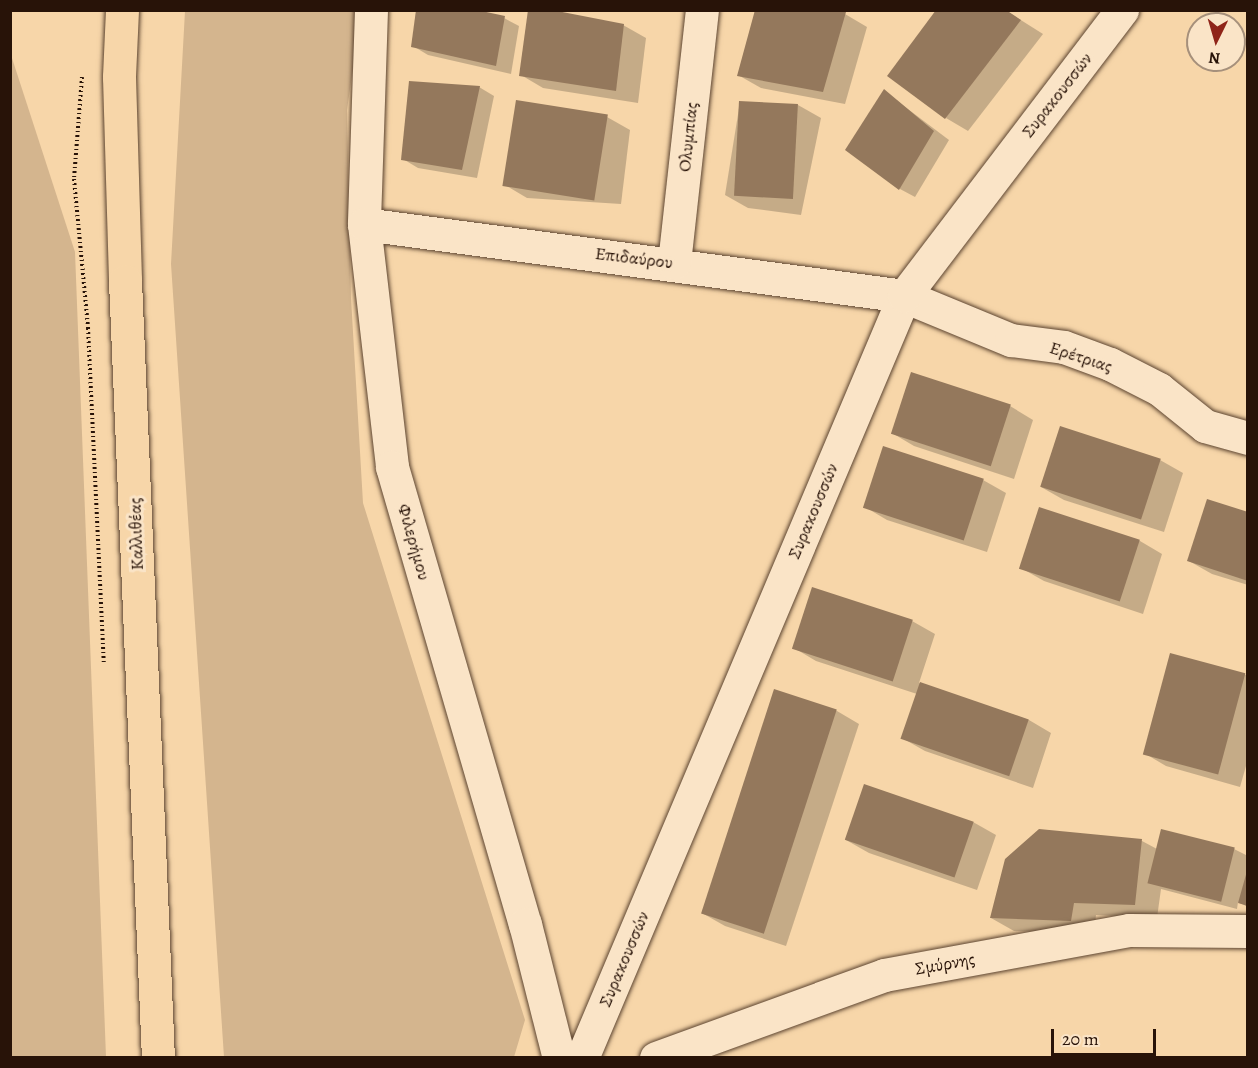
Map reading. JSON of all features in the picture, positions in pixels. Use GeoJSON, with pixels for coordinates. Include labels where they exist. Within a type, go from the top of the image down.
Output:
{"type":"FeatureCollection","features":[{"type":"Feature","properties":{"kind":"main road","name":"Καλλιθέας"},"geometry":{"type":"LineString","coordinates":[[122,10],[119,77],[124,270],[158,1058]]}},
{"type":"Feature","properties":{"kind":"street","name":"Φιλερήμου"},"geometry":{"type":"LineString","coordinates":[[371,10],[364,224],[392,467],[525,924],[559,1058]]}},
{"type":"Feature","properties":{"kind":"street","name":"Ολυμπίας"},"geometry":{"type":"LineString","coordinates":[[674,263],[702,10]]}},
{"type":"Feature","properties":{"kind":"street","name":"Συρακουσσών"},"geometry":{"type":"LineString","coordinates":[[582,1058],[904,296],[1122,10]]}},
{"type":"Feature","properties":{"kind":"street","name":"Επιδαύρου"},"geometry":{"type":"LineString","coordinates":[[364,224],[674,263],[904,296]]}},
{"type":"Feature","properties":{"kind":"street","name":"Ερέτριας"},"geometry":{"type":"LineString","coordinates":[[904,296],[1011,340],[1064,347],[1110,364],[1159,389],[1205,426],[1248,438]]}},
{"type":"Feature","properties":{"kind":"street","name":"Σμύρνης"},"geometry":{"type":"LineString","coordinates":[[656,1058],[884,975],[1129,930],[1248,931]]}},
{"type":"Feature","properties":{"kind":"path"},"geometry":{"type":"LineString","coordinates":[[82,71],[74,179],[88,328],[104,675]]}},
{"type":"Feature","properties":{"kind":"shaded area"},"geometry":{"type":"Polygon","coordinates":[[[185,11],[361,11],[347,110],[351,298],[363,503],[525,1020],[514,1057],[224,1057],[171,264],[185,11]]]}},
{"type":"Feature","properties":{"kind":"shaded area"},"geometry":{"type":"Polygon","coordinates":[[[10,52],[75,252],[106,1057],[11,1057],[10,52]]]}},
{"type":"Feature","properties":{"kind":"building"},"geometry":{"type":"Polygon","coordinates":[[[416,10],[477,10],[505,16],[496,66],[411,47],[416,10]]]}},
{"type":"Feature","properties":{"kind":"building"},"geometry":{"type":"Polygon","coordinates":[[[528,10],[552,10],[624,24],[616,91],[519,76],[528,10]]]}},
{"type":"Feature","properties":{"kind":"building"},"geometry":{"type":"Polygon","coordinates":[[[755,10],[846,12],[823,92],[737,76],[755,10]]]}},
{"type":"Feature","properties":{"kind":"building"},"geometry":{"type":"Polygon","coordinates":[[[936,10],[1006,10],[1021,20],[945,119],[887,76],[936,10]]]}},
{"type":"Feature","properties":{"kind":"building"},"geometry":{"type":"Polygon","coordinates":[[[409,81],[480,86],[462,170],[401,160],[409,81]]]}},
{"type":"Feature","properties":{"kind":"building"},"geometry":{"type":"Polygon","coordinates":[[[884,89],[934,131],[899,190],[845,150],[884,89]]]}},
{"type":"Feature","properties":{"kind":"building"},"geometry":{"type":"Polygon","coordinates":[[[516,100],[608,115],[594,200],[502,186],[516,100]]]}},
{"type":"Feature","properties":{"kind":"building"},"geometry":{"type":"Polygon","coordinates":[[[739,101],[798,104],[793,199],[734,196],[739,101]]]}},
{"type":"Feature","properties":{"kind":"building"},"geometry":{"type":"Polygon","coordinates":[[[911,372],[1011,404],[991,466],[891,434],[911,372]]]}},
{"type":"Feature","properties":{"kind":"building"},"geometry":{"type":"Polygon","coordinates":[[[1060,426],[1161,459],[1141,520],[1040,487],[1060,426]]]}},
{"type":"Feature","properties":{"kind":"building"},"geometry":{"type":"Polygon","coordinates":[[[883,446],[984,479],[964,541],[863,508],[883,446]]]}},
{"type":"Feature","properties":{"kind":"building"},"geometry":{"type":"Polygon","coordinates":[[[1207,499],[1248,512],[1248,581],[1187,561],[1207,499]]]}},
{"type":"Feature","properties":{"kind":"building"},"geometry":{"type":"Polygon","coordinates":[[[1039,507],[1140,540],[1120,602],[1019,569],[1039,507]]]}},
{"type":"Feature","properties":{"kind":"building"},"geometry":{"type":"Polygon","coordinates":[[[812,587],[913,620],[893,682],[792,649],[812,587]]]}},
{"type":"Feature","properties":{"kind":"building"},"geometry":{"type":"Polygon","coordinates":[[[1170,653],[1245,673],[1218,775],[1143,754],[1170,653]]]}},
{"type":"Feature","properties":{"kind":"building"},"geometry":{"type":"Polygon","coordinates":[[[920,682],[1029,719],[1009,776],[900,739],[920,682]]]}},
{"type":"Feature","properties":{"kind":"building"},"geometry":{"type":"Polygon","coordinates":[[[774,689],[837,709],[764,934],[701,913],[774,689]]]}},
{"type":"Feature","properties":{"kind":"building"},"geometry":{"type":"Polygon","coordinates":[[[864,784],[974,822],[954,878],[845,840],[864,784]]]}},
{"type":"Feature","properties":{"kind":"building"},"geometry":{"type":"Polygon","coordinates":[[[1039,829],[1142,839],[1135,905],[1074,903],[1071,921],[990,918],[1005,859],[1039,829]]]}},
{"type":"Feature","properties":{"kind":"building"},"geometry":{"type":"Polygon","coordinates":[[[1161,829],[1235,847],[1221,902],[1147,883],[1161,829]]]}},
{"type":"Feature","properties":{"kind":"building"},"geometry":{"type":"Polygon","coordinates":[[[1248,871],[1248,906],[1238,903],[1248,871]]]}}]}
